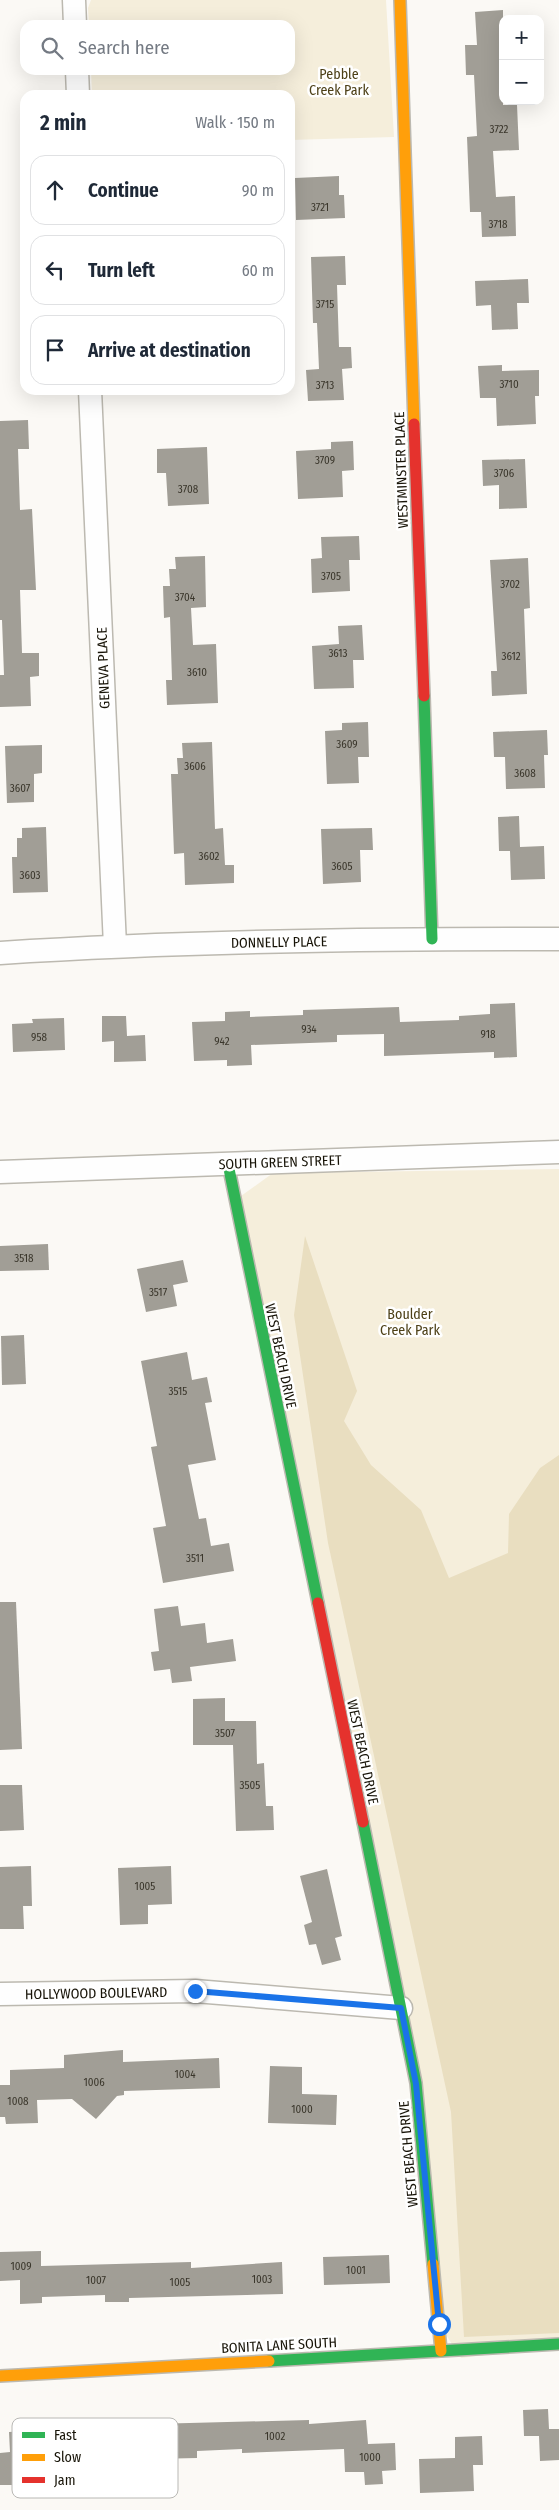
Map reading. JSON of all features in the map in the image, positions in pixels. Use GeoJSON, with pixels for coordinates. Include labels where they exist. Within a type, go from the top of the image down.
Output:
{"type":"FeatureCollection","features":[{"type":"Feature","properties":{"kind":"street"},"geometry":{"type":"LineString","coordinates":[[74,0],[75,20]]}},
{"type":"Feature","properties":{"kind":"street","name":"WESTMINSTER PLACE"},"geometry":{"type":"LineString","coordinates":[[400,0],[432,939]]}},
{"type":"Feature","properties":{"kind":"street"},"geometry":{"type":"LineString","coordinates":[[77,75],[78,90]]}},
{"type":"Feature","properties":{"kind":"street","name":"GENEVA PLACE"},"geometry":{"type":"LineString","coordinates":[[90,395],[115,946]]}},
{"type":"Feature","properties":{"kind":"street","name":"DONNELLY PLACE"},"geometry":{"type":"LineString","coordinates":[[0,954],[115,946],[432,939],[559,939]]}},
{"type":"Feature","properties":{"kind":"street","name":"SOUTH GREEN STREET"},"geometry":{"type":"LineString","coordinates":[[0,1172],[559,1152]]}},
{"type":"Feature","properties":{"kind":"street","name":"WEST BEACH DRIVE"},"geometry":{"type":"LineString","coordinates":[[228,1164],[416,2084],[441,2351]]}},
{"type":"Feature","properties":{"kind":"street","name":"HOLLYWOOD BOULEVARD"},"geometry":{"type":"LineString","coordinates":[[0,1994],[195,1991],[401,2008]]}},
{"type":"Feature","properties":{"kind":"street","name":"BONITA LANE SOUTH"},"geometry":{"type":"LineString","coordinates":[[0,2376],[559,2344]]}},
{"type":"Feature","properties":{"kind":"green space","name":"Pebble Creek Park"},"geometry":{"type":"Polygon","coordinates":[[[91,0],[386,0],[394,137],[295,140],[295,90],[92,90],[91,75],[295,75],[295,20],[89,20],[88,8],[91,0]]]}},
{"type":"Feature","properties":{"kind":"green space","name":"Boulder Creek Park"},"geometry":{"type":"Polygon","coordinates":[[[559,1169],[559,2346],[461,2358],[439,2324],[416,2083],[234,1201],[273,1173],[559,1169]]]}},
{"type":"Feature","properties":{"kind":"shaded area"},"geometry":{"type":"Polygon","coordinates":[[[305,1236],[357,1391],[344,1421],[371,1465],[421,1510],[449,1578],[508,1553],[509,1514],[540,1468],[559,1455],[559,2333],[464,2337],[451,2112],[328,1543],[294,1315],[305,1236]]]}},
{"type":"Feature","properties":{"kind":"building"},"geometry":{"type":"Polygon","coordinates":[[[503,10],[503,15],[499,15],[499,105],[517,105],[519,150],[493,151],[496,197],[515,196],[516,236],[482,237],[481,212],[470,212],[467,137],[477,136],[474,75],[466,75],[465,45],[477,45],[475,12],[503,10]]]}},
{"type":"Feature","properties":{"kind":"building"},"geometry":{"type":"Polygon","coordinates":[[[339,176],[339,195],[344,195],[345,218],[296,220],[295,178],[339,176]]]}},
{"type":"Feature","properties":{"kind":"building"},"geometry":{"type":"Polygon","coordinates":[[[345,256],[346,285],[337,285],[339,347],[351,347],[352,368],[342,369],[344,400],[308,401],[306,370],[319,369],[317,323],[313,323],[311,257],[345,256]]]}},
{"type":"Feature","properties":{"kind":"building"},"geometry":{"type":"Polygon","coordinates":[[[528,279],[529,303],[517,303],[518,329],[492,330],[491,305],[476,306],[475,281],[528,279]]]}},
{"type":"Feature","properties":{"kind":"building"},"geometry":{"type":"Polygon","coordinates":[[[502,365],[502,371],[539,370],[539,396],[535,396],[536,424],[497,426],[496,398],[480,398],[478,366],[502,365]]]}},
{"type":"Feature","properties":{"kind":"building"},"geometry":{"type":"Polygon","coordinates":[[[28,420],[29,449],[18,449],[20,510],[32,509],[36,590],[20,590],[22,653],[39,653],[39,676],[30,677],[31,706],[0,707],[0,675],[4,675],[2,620],[0,620],[0,421],[28,420]]]}},
{"type":"Feature","properties":{"kind":"building"},"geometry":{"type":"Polygon","coordinates":[[[353,441],[354,470],[342,471],[343,497],[298,499],[296,451],[331,449],[331,442],[353,441]]]}},
{"type":"Feature","properties":{"kind":"building"},"geometry":{"type":"Polygon","coordinates":[[[207,447],[209,504],[168,506],[166,473],[157,473],[157,449],[207,447]]]}},
{"type":"Feature","properties":{"kind":"building"},"geometry":{"type":"Polygon","coordinates":[[[525,459],[527,508],[499,509],[499,485],[483,486],[482,460],[525,459]]]}},
{"type":"Feature","properties":{"kind":"building"},"geometry":{"type":"Polygon","coordinates":[[[359,536],[360,560],[349,560],[350,591],[312,593],[311,559],[322,558],[321,537],[359,536]]]}},
{"type":"Feature","properties":{"kind":"building"},"geometry":{"type":"Polygon","coordinates":[[[205,556],[206,607],[191,608],[193,645],[216,644],[218,703],[167,705],[166,680],[172,680],[170,617],[164,618],[163,586],[170,586],[169,569],[176,569],[175,557],[205,556]]]}},
{"type":"Feature","properties":{"kind":"building"},"geometry":{"type":"Polygon","coordinates":[[[528,558],[530,608],[524,609],[527,694],[492,696],[491,671],[497,671],[490,560],[528,558]]]}},
{"type":"Feature","properties":{"kind":"building"},"geometry":{"type":"Polygon","coordinates":[[[362,625],[364,660],[353,660],[354,688],[314,689],[312,646],[339,644],[338,626],[362,625]]]}},
{"type":"Feature","properties":{"kind":"building"},"geometry":{"type":"Polygon","coordinates":[[[368,722],[369,757],[358,757],[359,783],[327,784],[325,731],[342,730],[342,723],[368,722]]]}},
{"type":"Feature","properties":{"kind":"building"},"geometry":{"type":"Polygon","coordinates":[[[547,730],[548,755],[544,755],[545,788],[506,789],[505,757],[494,757],[493,732],[547,730]]]}},
{"type":"Feature","properties":{"kind":"building"},"geometry":{"type":"Polygon","coordinates":[[[212,742],[215,829],[223,828],[225,865],[234,865],[234,883],[185,885],[184,853],[174,854],[171,774],[178,774],[177,758],[183,758],[182,743],[212,742]]]}},
{"type":"Feature","properties":{"kind":"building"},"geometry":{"type":"Polygon","coordinates":[[[42,745],[42,773],[34,774],[34,802],[7,803],[5,746],[42,745]]]}},
{"type":"Feature","properties":{"kind":"building"},"geometry":{"type":"Polygon","coordinates":[[[519,816],[520,847],[544,846],[545,879],[511,880],[510,851],[499,851],[498,817],[519,816]]]}},
{"type":"Feature","properties":{"kind":"building"},"geometry":{"type":"Polygon","coordinates":[[[46,827],[48,892],[13,893],[12,857],[17,857],[17,838],[22,838],[22,828],[46,827]]]}},
{"type":"Feature","properties":{"kind":"building"},"geometry":{"type":"Polygon","coordinates":[[[372,828],[373,850],[360,850],[361,882],[323,884],[321,829],[372,828]]]}},
{"type":"Feature","properties":{"kind":"building"},"geometry":{"type":"Polygon","coordinates":[[[515,1003],[517,1057],[494,1058],[494,1052],[384,1056],[384,1034],[337,1035],[337,1042],[251,1045],[252,1065],[227,1066],[227,1060],[194,1061],[192,1022],[225,1021],[225,1012],[250,1011],[250,1017],[303,1015],[303,1010],[399,1007],[400,1022],[459,1020],[459,1016],[490,1014],[490,1004],[515,1003]]]}},
{"type":"Feature","properties":{"kind":"building"},"geometry":{"type":"Polygon","coordinates":[[[102,1016],[126,1016],[127,1036],[145,1035],[146,1061],[114,1062],[114,1041],[102,1042],[102,1016]]]}},
{"type":"Feature","properties":{"kind":"building"},"geometry":{"type":"Polygon","coordinates":[[[64,1018],[65,1050],[13,1052],[12,1024],[33,1023],[32,1019],[64,1018]]]}},
{"type":"Feature","properties":{"kind":"building"},"geometry":{"type":"Polygon","coordinates":[[[48,1244],[49,1270],[0,1271],[0,1246],[48,1244]]]}},
{"type":"Feature","properties":{"kind":"building"},"geometry":{"type":"Polygon","coordinates":[[[183,1260],[188,1282],[173,1285],[177,1306],[146,1312],[137,1269],[183,1260]]]}},
{"type":"Feature","properties":{"kind":"building"},"geometry":{"type":"Polygon","coordinates":[[[24,1335],[26,1384],[2,1385],[1,1336],[24,1335]]]}},
{"type":"Feature","properties":{"kind":"building"},"geometry":{"type":"Polygon","coordinates":[[[187,1352],[192,1380],[207,1377],[212,1402],[205,1403],[216,1460],[188,1465],[199,1519],[206,1518],[211,1546],[229,1543],[234,1571],[163,1583],[153,1528],[166,1526],[151,1447],[157,1446],[141,1361],[187,1352]]]}},
{"type":"Feature","properties":{"kind":"building"},"geometry":{"type":"Polygon","coordinates":[[[0,1602],[16,1602],[22,1749],[0,1750],[0,1602]]]}},
{"type":"Feature","properties":{"kind":"building"},"geometry":{"type":"Polygon","coordinates":[[[178,1606],[181,1626],[205,1623],[207,1643],[233,1639],[236,1661],[190,1667],[192,1681],[172,1683],[170,1669],[154,1671],[151,1652],[159,1651],[154,1609],[178,1606]]]}},
{"type":"Feature","properties":{"kind":"building"},"geometry":{"type":"Polygon","coordinates":[[[225,1698],[225,1721],[256,1721],[257,1764],[264,1763],[266,1806],[273,1806],[274,1830],[236,1831],[233,1745],[193,1745],[193,1699],[225,1698]]]}},
{"type":"Feature","properties":{"kind":"building"},"geometry":{"type":"Polygon","coordinates":[[[0,1785],[22,1785],[24,1830],[0,1831],[0,1785]]]}},
{"type":"Feature","properties":{"kind":"building"},"geometry":{"type":"Polygon","coordinates":[[[31,1866],[32,1906],[23,1906],[24,1929],[0,1929],[0,1867],[31,1866]]]}},
{"type":"Feature","properties":{"kind":"building"},"geometry":{"type":"Polygon","coordinates":[[[171,1866],[172,1904],[148,1905],[148,1924],[120,1925],[118,1868],[171,1866]]]}},
{"type":"Feature","properties":{"kind":"building"},"geometry":{"type":"Polygon","coordinates":[[[327,1869],[342,1936],[335,1938],[341,1960],[322,1965],[316,1944],[309,1945],[304,1925],[312,1922],[300,1876],[327,1869]]]}},
{"type":"Feature","properties":{"kind":"building"},"geometry":{"type":"Polygon","coordinates":[[[123,2050],[123,2062],[219,2058],[220,2088],[124,2091],[124,2095],[117,2096],[96,2119],[72,2099],[37,2100],[38,2123],[6,2124],[5,2117],[0,2117],[0,2085],[10,2085],[10,2070],[64,2068],[64,2055],[123,2050]]]}},
{"type":"Feature","properties":{"kind":"building"},"geometry":{"type":"Polygon","coordinates":[[[270,2066],[302,2067],[302,2094],[337,2095],[336,2125],[268,2123],[270,2066]]]}},
{"type":"Feature","properties":{"kind":"building"},"geometry":{"type":"Polygon","coordinates":[[[41,2251],[41,2266],[191,2262],[191,2268],[282,2262],[283,2294],[129,2298],[129,2302],[105,2302],[105,2295],[42,2297],[42,2303],[20,2304],[20,2280],[0,2281],[0,2252],[41,2251]]]}},
{"type":"Feature","properties":{"kind":"building"},"geometry":{"type":"Polygon","coordinates":[[[389,2255],[390,2283],[324,2285],[323,2257],[389,2255]]]}},
{"type":"Feature","properties":{"kind":"building"},"geometry":{"type":"Polygon","coordinates":[[[548,2409],[549,2429],[559,2429],[559,2460],[540,2461],[539,2436],[524,2436],[523,2410],[548,2409]]]}},
{"type":"Feature","properties":{"kind":"building"},"geometry":{"type":"Polygon","coordinates":[[[309,2420],[309,2424],[366,2420],[368,2444],[395,2443],[396,2470],[382,2471],[383,2484],[365,2485],[364,2472],[345,2472],[344,2449],[242,2453],[242,2449],[197,2451],[197,2458],[178,2458],[178,2423],[309,2420]]]}},
{"type":"Feature","properties":{"kind":"building"},"geometry":{"type":"Polygon","coordinates":[[[9,2432],[12,2432],[12,2485],[0,2485],[0,2453],[10,2452],[9,2432]]]}},
{"type":"Feature","properties":{"kind":"building"},"geometry":{"type":"Polygon","coordinates":[[[482,2436],[483,2465],[473,2465],[474,2491],[420,2493],[419,2459],[455,2458],[455,2437],[482,2436]]]}},
{"type":"Feature","properties":{"kind":"traffic: fast"},"geometry":{"type":"LineString","coordinates":[[424,696],[432,939]]}},
{"type":"Feature","properties":{"kind":"traffic: fast"},"geometry":{"type":"LineString","coordinates":[[228,1164],[318,1603]]}},
{"type":"Feature","properties":{"kind":"traffic: fast"},"geometry":{"type":"LineString","coordinates":[[363,1822],[416,2083],[433,2264]]}},
{"type":"Feature","properties":{"kind":"traffic: fast"},"geometry":{"type":"LineString","coordinates":[[269,2361],[559,2344]]}},
{"type":"Feature","properties":{"kind":"traffic: slow"},"geometry":{"type":"LineString","coordinates":[[400,0],[414,424]]}},
{"type":"Feature","properties":{"kind":"traffic: slow"},"geometry":{"type":"LineString","coordinates":[[433,2264],[441,2351]]}},
{"type":"Feature","properties":{"kind":"traffic: slow"},"geometry":{"type":"LineString","coordinates":[[0,2376],[269,2361]]}},
{"type":"Feature","properties":{"kind":"traffic: jam"},"geometry":{"type":"LineString","coordinates":[[414,424],[424,696]]}},
{"type":"Feature","properties":{"kind":"traffic: jam"},"geometry":{"type":"LineString","coordinates":[[318,1603],[363,1822]]}},
{"type":"Feature","properties":{"kind":"route"},"geometry":{"type":"LineString","coordinates":[[195,1991],[401,2008],[416,2084],[439,2324]]}}]}
